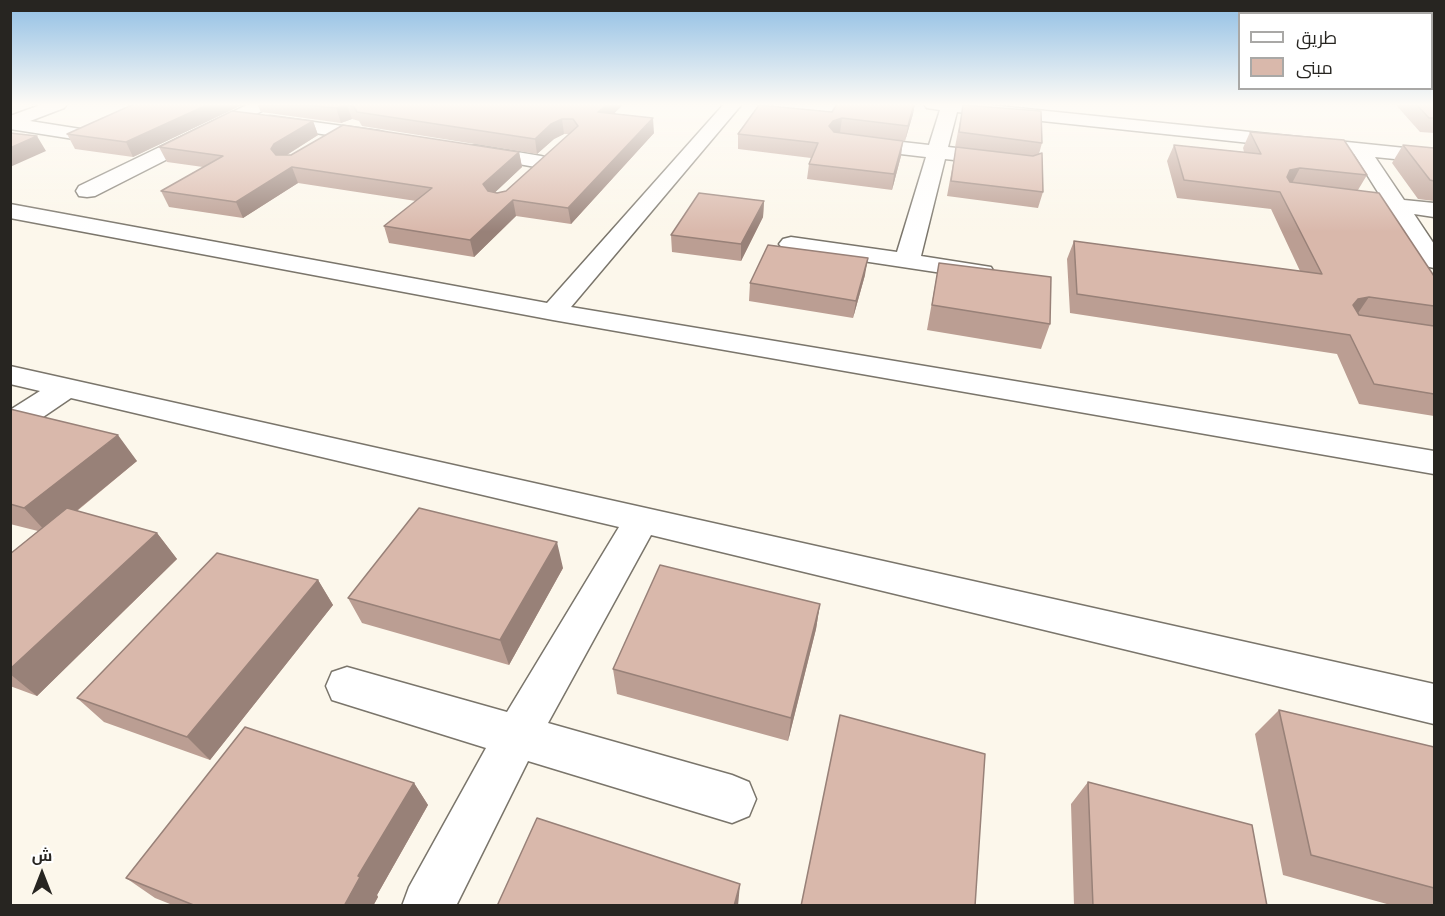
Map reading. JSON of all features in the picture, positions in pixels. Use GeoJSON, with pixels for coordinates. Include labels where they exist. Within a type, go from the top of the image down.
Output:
{"type":"FeatureCollection","features":[{"type":"Feature","properties":{"kind":"street"},"geometry":{"type":"LineString","coordinates":[[87,191],[176,147]]}},
{"type":"Feature","properties":{"kind":"street"},"geometry":{"type":"LineString","coordinates":[[525,177],[559,147]]}},
{"type":"Feature","properties":{"kind":"street"},"geometry":{"type":"LineString","coordinates":[[553,312],[696,147]]}},
{"type":"Feature","properties":{"kind":"street"},"geometry":{"type":"LineString","coordinates":[[891,147],[1018,162]]}},
{"type":"Feature","properties":{"kind":"street"},"geometry":{"type":"LineString","coordinates":[[907,261],[938,147]]}},
{"type":"Feature","properties":{"kind":"street"},"geometry":{"type":"LineString","coordinates":[[1341,147],[1434,157]]}},
{"type":"Feature","properties":{"kind":"street"},"geometry":{"type":"LineString","coordinates":[[460,149],[541,162]]}},
{"type":"Feature","properties":{"kind":"street"},"geometry":{"type":"LineString","coordinates":[[1360,149],[1434,261]]}},
{"type":"Feature","properties":{"kind":"street"},"geometry":{"type":"LineString","coordinates":[[1315,196],[1434,210]]}},
{"type":"Feature","properties":{"kind":"street"},"geometry":{"type":"LineString","coordinates":[[10,211],[553,312],[1434,463]]}},
{"type":"Feature","properties":{"kind":"street"},"geometry":{"type":"LineString","coordinates":[[791,244],[1008,276]]}},
{"type":"Feature","properties":{"kind":"street"},"geometry":{"type":"LineString","coordinates":[[10,375],[642,519],[1434,704]]}},
{"type":"Feature","properties":{"kind":"street"},"geometry":{"type":"LineString","coordinates":[[10,425],[66,388]]}},
{"type":"Feature","properties":{"kind":"street"},"geometry":{"type":"LineString","coordinates":[[428,906],[517,736],[642,519]]}},
{"type":"Feature","properties":{"kind":"street"},"geometry":{"type":"LineString","coordinates":[[347,686],[732,799]]}},
{"type":"Feature","properties":{"kind":"building"},"geometry":{"type":"Polygon","coordinates":[[[159,147],[272,147],[271,149],[276,155],[291,155],[305,147],[485,147],[519,152],[483,184],[488,191],[497,193],[506,191],[555,147],[626,147],[568,208],[513,200],[470,240],[384,226],[432,188],[292,167],[236,202],[161,191],[223,156],[159,147]]]}},
{"type":"Feature","properties":{"kind":"building"},"geometry":{"type":"Polygon","coordinates":[[[816,147],[901,147],[894,174],[809,164],[816,147]]]}},
{"type":"Feature","properties":{"kind":"building"},"geometry":{"type":"Polygon","coordinates":[[[956,147],[1033,156],[1042,153],[1043,192],[951,181],[956,147]]]}},
{"type":"Feature","properties":{"kind":"building"},"geometry":{"type":"Polygon","coordinates":[[[1174,147],[1261,154],[1257,147],[1348,147],[1367,175],[1300,168],[1290,170],[1287,177],[1290,182],[1379,193],[1434,276],[1434,306],[1369,297],[1358,299],[1353,305],[1359,315],[1434,326],[1434,394],[1374,384],[1350,335],[1077,294],[1074,241],[1322,274],[1280,192],[1184,180],[1174,147]]]}},
{"type":"Feature","properties":{"kind":"building"},"geometry":{"type":"Polygon","coordinates":[[[1404,147],[1434,148],[1434,181],[1430,180],[1404,147]]]}},
{"type":"Feature","properties":{"kind":"building"},"geometry":{"type":"Polygon","coordinates":[[[699,193],[764,201],[741,244],[671,235],[699,193]]]}},
{"type":"Feature","properties":{"kind":"building"},"geometry":{"type":"Polygon","coordinates":[[[768,245],[868,258],[856,301],[750,283],[768,245]]]}},
{"type":"Feature","properties":{"kind":"building"},"geometry":{"type":"Polygon","coordinates":[[[939,263],[1051,277],[1050,324],[932,305],[939,263]]]}},
{"type":"Feature","properties":{"kind":"building"},"geometry":{"type":"Polygon","coordinates":[[[10,409],[118,435],[24,508],[10,504],[10,409]]]}},
{"type":"Feature","properties":{"kind":"building"},"geometry":{"type":"Polygon","coordinates":[[[67,508],[157,533],[10,669],[10,554],[67,508]]]}},
{"type":"Feature","properties":{"kind":"building"},"geometry":{"type":"Polygon","coordinates":[[[419,508],[557,542],[500,640],[348,598],[419,508]]]}},
{"type":"Feature","properties":{"kind":"building"},"geometry":{"type":"Polygon","coordinates":[[[217,553],[318,580],[187,737],[77,698],[217,553]]]}},
{"type":"Feature","properties":{"kind":"building"},"geometry":{"type":"Polygon","coordinates":[[[660,565],[820,604],[791,718],[613,669],[660,565]]]}},
{"type":"Feature","properties":{"kind":"building"},"geometry":{"type":"Polygon","coordinates":[[[1279,710],[1434,747],[1434,888],[1311,855],[1279,710]]]}},
{"type":"Feature","properties":{"kind":"building"},"geometry":{"type":"Polygon","coordinates":[[[840,715],[985,754],[975,906],[801,906],[840,715]]]}},
{"type":"Feature","properties":{"kind":"building"},"geometry":{"type":"Polygon","coordinates":[[[245,727],[414,783],[358,876],[360,877],[344,906],[196,906],[126,878],[245,727]]]}},
{"type":"Feature","properties":{"kind":"building"},"geometry":{"type":"Polygon","coordinates":[[[1088,782],[1252,825],[1267,906],[1093,906],[1088,782]]]}},
{"type":"Feature","properties":{"kind":"building"},"geometry":{"type":"Polygon","coordinates":[[[537,818],[740,884],[734,906],[497,906],[537,818]]]}}]}
